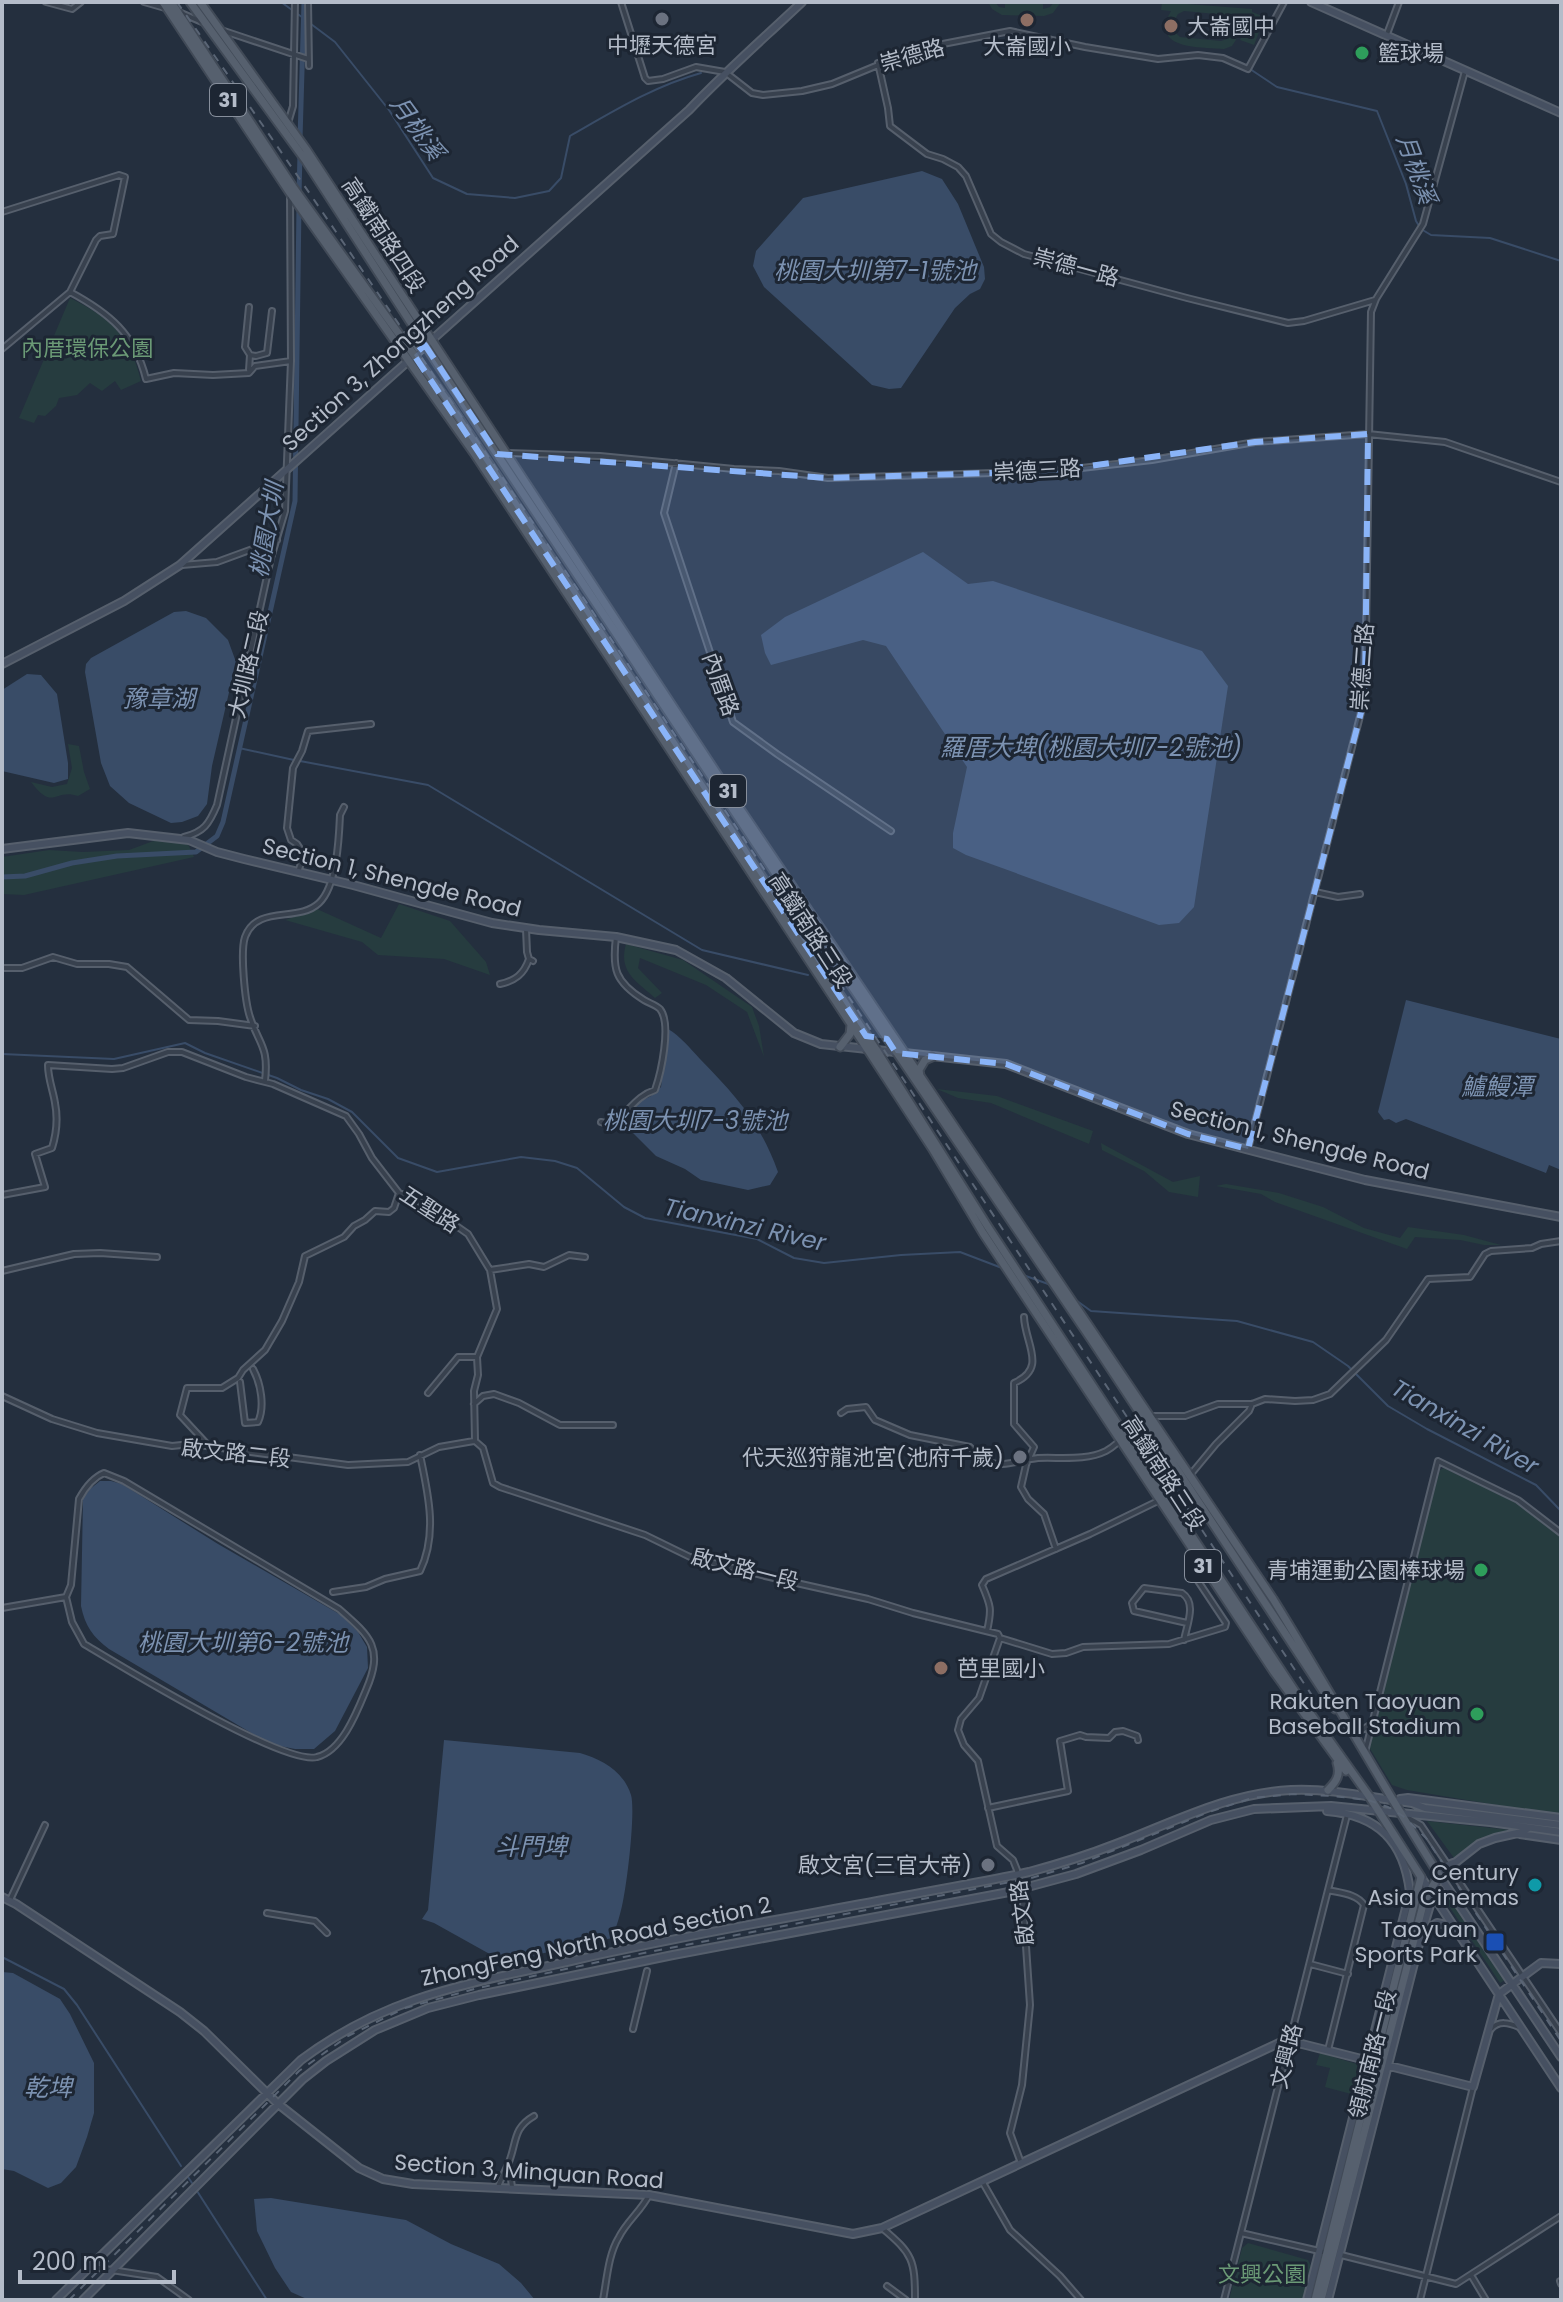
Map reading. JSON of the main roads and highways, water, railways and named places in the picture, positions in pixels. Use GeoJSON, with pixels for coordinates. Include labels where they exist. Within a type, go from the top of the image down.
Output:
{"type":"FeatureCollection","features":[{"type":"Feature","properties":{"kind":"main road","name":"31"},"geometry":{"type":"LineString","coordinates":[[190,2],[245,76]]}},
{"type":"Feature","properties":{"kind":"main road","name":"31"},"geometry":{"type":"LineString","coordinates":[[200,2],[237,53]]}},
{"type":"Feature","properties":{"kind":"main road","name":"31"},"geometry":{"type":"LineString","coordinates":[[167,4],[177,12],[220,75],[304,212],[412,358]]}},
{"type":"Feature","properties":{"kind":"main road","name":"31"},"geometry":{"type":"LineString","coordinates":[[167,4],[197,55],[292,193]]}},
{"type":"Feature","properties":{"kind":"main road"},"geometry":{"type":"LineString","coordinates":[[237,53],[245,76]]}},
{"type":"Feature","properties":{"kind":"main road","name":"高鐵南路四段"},"geometry":{"type":"LineString","coordinates":[[237,53],[306,149],[428,343]]}},
{"type":"Feature","properties":{"kind":"main road"},"geometry":{"type":"LineString","coordinates":[[197,55],[220,75]]}},
{"type":"Feature","properties":{"kind":"main road","name":"高鐵南路四段"},"geometry":{"type":"LineString","coordinates":[[245,76],[295,144],[428,343]]}},
{"type":"Feature","properties":{"kind":"main road","name":"高鐵南路四段"},"geometry":{"type":"LineString","coordinates":[[292,193],[304,202],[412,358]]}},
{"type":"Feature","properties":{"kind":"main road","name":"高鐵南路三段"},"geometry":{"type":"LineString","coordinates":[[428,343],[505,453],[1001,1196],[1364,1754],[1439,1875]]}},
{"type":"Feature","properties":{"kind":"main road","name":"高鐵南路三段"},"geometry":{"type":"LineString","coordinates":[[428,343],[790,895],[896,1053],[1027,1237]]}},
{"type":"Feature","properties":{"kind":"main road","name":"高鐵南路三段"},"geometry":{"type":"LineString","coordinates":[[412,358],[851,1025],[892,1074],[986,1230]]}},
{"type":"Feature","properties":{"kind":"main road","name":"高鐵南路三段"},"geometry":{"type":"LineString","coordinates":[[412,358],[448,402],[866,1036],[932,1148],[1123,1438],[1369,1796]]}},
{"type":"Feature","properties":{"kind":"main road"},"geometry":{"type":"LineString","coordinates":[[563,552],[579,565]]}},
{"type":"Feature","properties":{"kind":"main road"},"geometry":{"type":"LineString","coordinates":[[779,867],[790,895]]}},
{"type":"Feature","properties":{"kind":"main road"},"geometry":{"type":"LineString","coordinates":[[866,1036],[872,1037],[876,1033],[876,1023]]}},
{"type":"Feature","properties":{"kind":"main road"},"geometry":{"type":"LineString","coordinates":[[840,1047],[850,1034],[851,1025]]}},
{"type":"Feature","properties":{"kind":"main road"},"geometry":{"type":"LineString","coordinates":[[921,1078],[919,1070],[925,1060],[932,1057]]}},
{"type":"Feature","properties":{"kind":"main road"},"geometry":{"type":"LineString","coordinates":[[892,1074],[897,1066],[904,1064]]}},
{"type":"Feature","properties":{"kind":"main road","name":"高鐵南路三段"},"geometry":{"type":"LineString","coordinates":[[1146,1417],[1273,1599],[1364,1754]]}},
{"type":"Feature","properties":{"kind":"main road","name":"高鐵南路三段"},"geometry":{"type":"LineString","coordinates":[[1123,1438],[1160,1500],[1274,1672],[1328,1748],[1369,1796]]}},
{"type":"Feature","properties":{"kind":"main road"},"geometry":{"type":"LineString","coordinates":[[1217,1517],[1231,1549]]}},
{"type":"Feature","properties":{"kind":"main road"},"geometry":{"type":"LineString","coordinates":[[1196,1543],[1206,1569]]}},
{"type":"Feature","properties":{"kind":"main road"},"geometry":{"type":"LineString","coordinates":[[1322,1737],[1348,1766]]}},
{"type":"Feature","properties":{"kind":"main road"},"geometry":{"type":"LineString","coordinates":[[1328,1748],[1339,1770],[1337,1780],[1328,1790]]}},
{"type":"Feature","properties":{"kind":"main road","name":"領航南路一段"},"geometry":{"type":"LineString","coordinates":[[1321,2300],[1421,1877],[1369,1796]]}},
{"type":"Feature","properties":{"kind":"main road","name":"領航南路一段"},"geometry":{"type":"LineString","coordinates":[[1378,2063],[1424,1901],[1432,1893],[1439,1875]]}},
{"type":"Feature","properties":{"kind":"main road","name":"領航南路一段"},"geometry":{"type":"LineString","coordinates":[[1315,2300],[1330,2253]]}},
{"type":"Feature","properties":{"kind":"water","name":"桃園大圳第7-1號池"},"geometry":{"type":"Polygon","coordinates":[[[922,171],[942,179],[958,204],[984,267],[985,279],[980,289],[955,308],[901,388],[889,389],[872,385],[764,287],[753,266],[756,251],[803,198],[922,171]]]}},
{"type":"Feature","properties":{"kind":"water","name":"羅厝大埤(桃園大圳7-2號池)"},"geometry":{"type":"Polygon","coordinates":[[[923,552],[968,584],[993,581],[1202,651],[1228,686],[1194,907],[1179,923],[1159,925],[953,848],[953,833],[967,767],[886,646],[863,640],[771,665],[761,635],[785,617],[923,552]]]}},
{"type":"Feature","properties":{"kind":"water","name":"豫章湖"},"geometry":{"type":"Polygon","coordinates":[[[186,611],[206,618],[228,640],[236,662],[212,766],[207,804],[198,816],[171,823],[129,803],[110,786],[101,763],[85,672],[91,658],[174,612],[186,611]]]}},
{"type":"Feature","properties":{"kind":"water"},"geometry":{"type":"Polygon","coordinates":[[[27,674],[41,675],[57,694],[68,779],[54,783],[2,771],[2,690],[27,674]]]}},
{"type":"Feature","properties":{"kind":"water","name":"鱸鰻潭"},"geometry":{"type":"Polygon","coordinates":[[[1406,1000],[1561,1039],[1561,1170],[1549,1165],[1546,1173],[1406,1119],[1396,1123],[1384,1120],[1378,1112],[1406,1000]]]}},
{"type":"Feature","properties":{"kind":"water","name":"桃園大圳7-3號池"},"geometry":{"type":"Polygon","coordinates":[[[668,1029],[685,1042],[725,1085],[755,1124],[778,1172],[770,1185],[748,1190],[701,1180],[656,1156],[631,1131],[629,1113],[635,1104],[661,1087],[668,1029]]]}},
{"type":"Feature","properties":{"kind":"water","name":"桃園大圳第6-2號池"},"geometry":{"type":"Polygon","coordinates":[[[100,1481],[122,1484],[341,1615],[358,1632],[367,1647],[368,1668],[335,1731],[314,1749],[270,1744],[98,1640],[87,1625],[81,1606],[83,1499],[100,1481]]]}},
{"type":"Feature","properties":{"kind":"water","name":"斗門埤"},"geometry":{"type":"Polygon","coordinates":[[[444,1740],[580,1753],[618,1773],[631,1795],[631,1835],[622,1904],[612,1938],[504,1962],[422,1919],[428,1910],[444,1740]]]}},
{"type":"Feature","properties":{"kind":"water","name":"乾埤"},"geometry":{"type":"Polygon","coordinates":[[[2,1972],[13,1973],[60,1999],[94,2063],[94,2113],[76,2167],[61,2183],[48,2188],[14,2171],[2,2169],[2,1972]]]}},
{"type":"Feature","properties":{"kind":"water"},"geometry":{"type":"Polygon","coordinates":[[[271,2198],[406,2220],[451,2244],[499,2264],[535,2300],[309,2300],[291,2292],[257,2231],[254,2199],[271,2198]]]}},
{"type":"Feature","properties":{"kind":"waterway","name":"月桃溪"},"geometry":{"type":"LineString","coordinates":[[281,2],[306,20]]}},
{"type":"Feature","properties":{"kind":"waterway","name":"桃園大圳"},"geometry":{"type":"LineString","coordinates":[[300,139],[304,2]]}},
{"type":"Feature","properties":{"kind":"waterway","name":"月桃溪"},"geometry":{"type":"LineString","coordinates":[[311,24],[335,42],[389,110],[433,178],[467,194],[515,198],[549,191],[561,178],[570,136],[650,92],[701,73]]}},
{"type":"Feature","properties":{"kind":"waterway","name":"月桃溪"},"geometry":{"type":"LineString","coordinates":[[1250,69],[1277,87],[1377,111],[1421,229],[1431,235],[1490,238],[1561,261]]}},
{"type":"Feature","properties":{"kind":"waterway","name":"桃園大圳"},"geometry":{"type":"LineString","coordinates":[[299,195],[300,153]]}},
{"type":"Feature","properties":{"kind":"waterway","name":"桃園大圳"},"geometry":{"type":"LineString","coordinates":[[2,877],[25,876],[72,863],[117,856],[196,852],[217,836],[223,822],[295,501],[299,205]]}},
{"type":"Feature","properties":{"kind":"waterway"},"geometry":{"type":"LineString","coordinates":[[239,748],[294,760]]}},
{"type":"Feature","properties":{"kind":"waterway"},"geometry":{"type":"LineString","coordinates":[[300,761],[428,785],[702,950],[808,975]]}},
{"type":"Feature","properties":{"kind":"waterway","name":"Tianxinzi River"},"geometry":{"type":"LineString","coordinates":[[2,1054],[114,1059],[185,1043],[328,1099],[352,1112],[398,1158],[437,1172],[521,1157],[555,1161],[577,1168],[624,1207],[645,1218],[757,1239],[794,1258],[824,1263],[960,1252],[1002,1268]]}},
{"type":"Feature","properties":{"kind":"waterway","name":"Tianxinzi River"},"geometry":{"type":"LineString","coordinates":[[1023,1275],[1051,1285]]}},
{"type":"Feature","properties":{"kind":"waterway","name":"Tianxinzi River"},"geometry":{"type":"LineString","coordinates":[[1073,1298],[1091,1311],[1237,1321],[1313,1342],[1348,1366],[1388,1406],[1536,1485],[1561,1511]]}},
{"type":"Feature","properties":{"kind":"waterway"},"geometry":{"type":"LineString","coordinates":[[2,1957],[64,1989],[181,2166]]}},
{"type":"Feature","properties":{"kind":"waterway"},"geometry":{"type":"LineString","coordinates":[[188,2177],[192,2183]]}},
{"type":"Feature","properties":{"kind":"waterway"},"geometry":{"type":"LineString","coordinates":[[197,2191],[267,2300]]}},
{"type":"Feature","properties":{"kind":"railway"},"geometry":{"type":"LineString","coordinates":[[177,2],[625,660],[1337,1733]]}},
{"type":"Feature","properties":{"kind":"railway"},"geometry":{"type":"LineString","coordinates":[[69,2300],[299,2071],[348,2036],[405,2008],[478,1988],[603,1961],[1031,1878],[1082,1863],[1252,1798],[1293,1794],[1368,1800],[1403,1816],[1426,1838],[1561,2041]]}},
{"type":"Feature","properties":{"kind":"place","name":"中壢天德宮"},"geometry":{"type":"Point","coordinates":[662,19]}},
{"type":"Feature","properties":{"kind":"place","name":"大崙國小"},"geometry":{"type":"Point","coordinates":[1027,20]}},
{"type":"Feature","properties":{"kind":"place","name":"大崙國中"},"geometry":{"type":"Point","coordinates":[1171,26]}},
{"type":"Feature","properties":{"kind":"place","name":"籃球場"},"geometry":{"type":"Point","coordinates":[1362,53]}},
{"type":"Feature","properties":{"kind":"place","name":"代天巡狩龍池宮(池府千歲)"},"geometry":{"type":"Point","coordinates":[1020,1457]}},
{"type":"Feature","properties":{"kind":"place","name":"青埔運動公園棒球場"},"geometry":{"type":"Point","coordinates":[1481,1570]}},
{"type":"Feature","properties":{"kind":"place","name":"芭里國小"},"geometry":{"type":"Point","coordinates":[941,1668]}},
{"type":"Feature","properties":{"kind":"place","name":"Rakuten Taoyuan Baseball Stadium"},"geometry":{"type":"Point","coordinates":[1477,1714]}},
{"type":"Feature","properties":{"kind":"place","name":"啟文宮(三官大帝)"},"geometry":{"type":"Point","coordinates":[988,1865]}},
{"type":"Feature","properties":{"kind":"place","name":"Century Asia Cinemas"},"geometry":{"type":"Point","coordinates":[1535,1885]}},
{"type":"Feature","properties":{"kind":"place","name":"Taoyuan Sports Park"},"geometry":{"type":"Point","coordinates":[1495,1942]}},
{"type":"Feature","properties":{"kind":"park label","name":"內厝環保公園"},"geometry":{"type":"Point","coordinates":[87,348]}},
{"type":"Feature","properties":{"kind":"park label","name":"文興公園"},"geometry":{"type":"Point","coordinates":[1262,2274]}}]}
